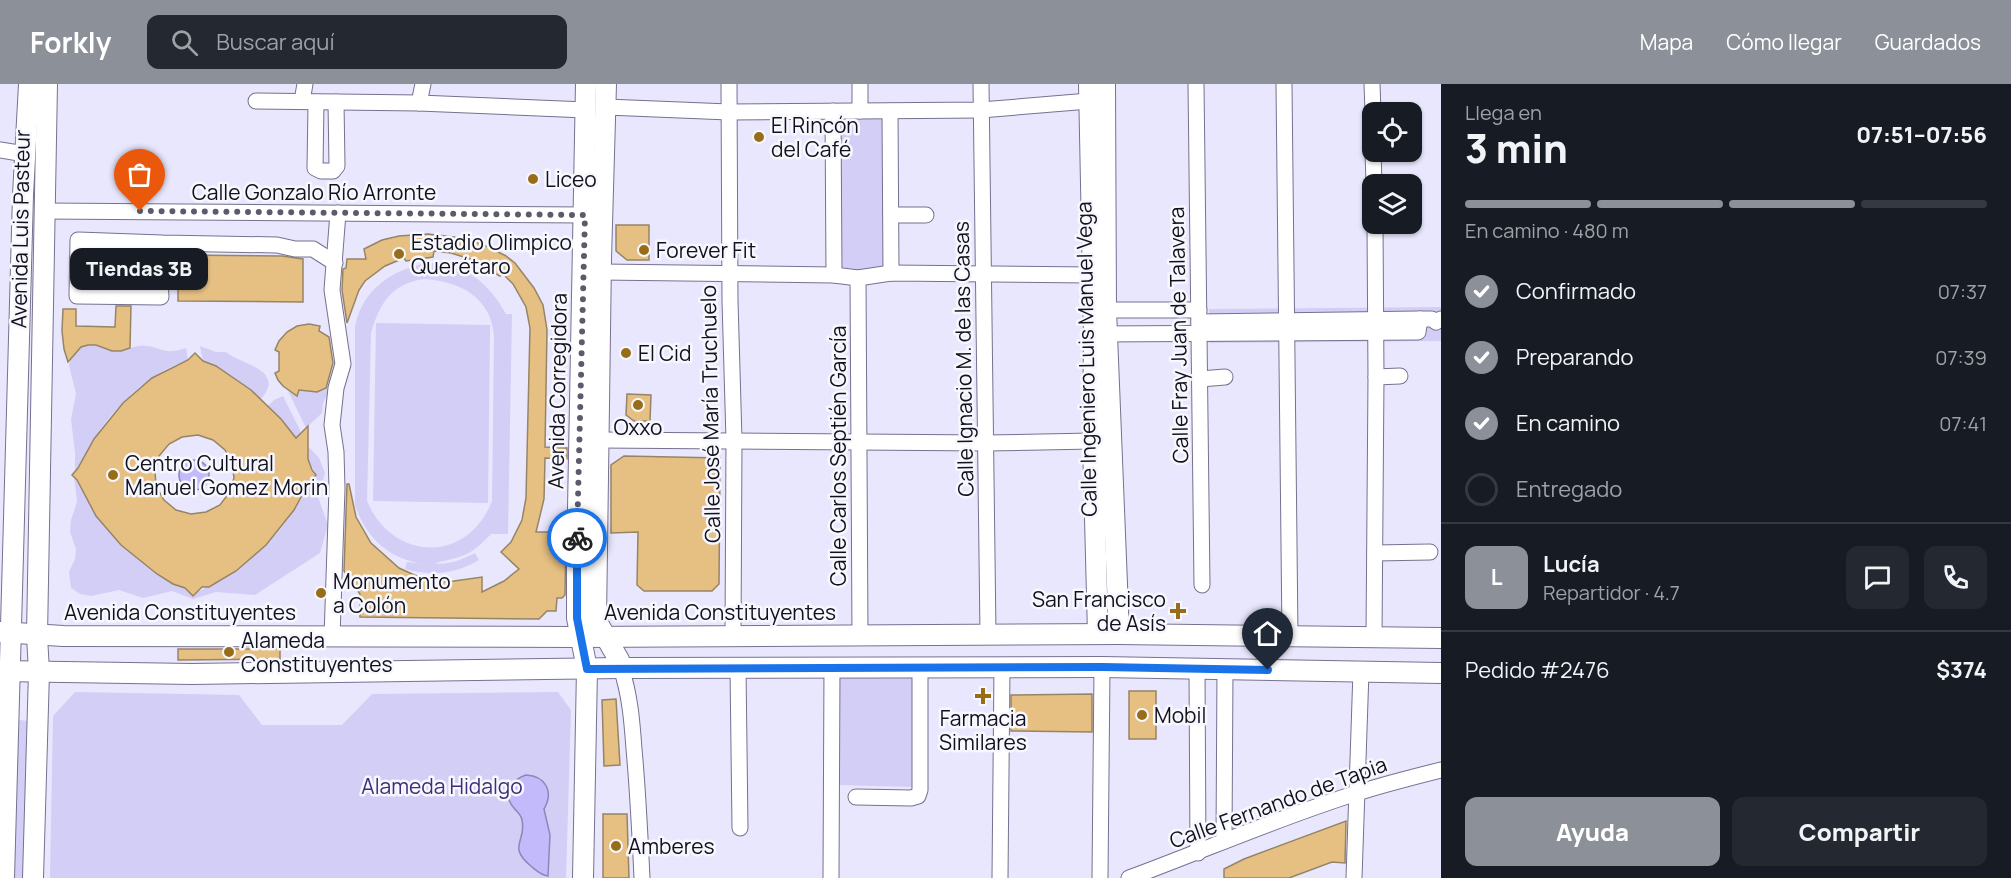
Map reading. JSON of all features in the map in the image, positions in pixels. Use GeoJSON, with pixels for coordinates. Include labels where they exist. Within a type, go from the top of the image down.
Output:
{"type":"FeatureCollection","features":[{"type":"Feature","properties":{"kind":"main road","name":"Avenida Luis Pasteur"},"geometry":{"type":"LineString","coordinates":[[4,878],[6,633],[29,84]]}},
{"type":"Feature","properties":{"kind":"main road","name":"Avenida Luis Pasteur"},"geometry":{"type":"LineString","coordinates":[[33,878],[39,672],[37,636],[47,84]]}},
{"type":"Feature","properties":{"kind":"main road","name":"Avenida Corregidora"},"geometry":{"type":"LineString","coordinates":[[583,878],[587,669],[577,618],[577,549],[586,84]]}},
{"type":"Feature","properties":{"kind":"main road","name":"Avenida Corregidora"},"geometry":{"type":"LineString","coordinates":[[606,84],[596,620],[619,660],[621,668]]}},
{"type":"Feature","properties":{"kind":"main road","name":"Calle Ingeniero Luis Manuel Vega"},"geometry":{"type":"LineString","coordinates":[[1097,91],[1092,275],[1099,310]]}},
{"type":"Feature","properties":{"kind":"main road","name":"Calle Ingeniero Luis Manuel Vega"},"geometry":{"type":"LineString","coordinates":[[1097,91],[1104,508],[1098,634]]}},
{"type":"Feature","properties":{"kind":"main road","name":"Calle Ingeniero Luis Manuel Vega"},"geometry":{"type":"LineString","coordinates":[[1101,334],[1093,441],[1104,508],[1119,634]]}},
{"type":"Feature","properties":{"kind":"main road","name":"Avenida Constituyentes"},"geometry":{"type":"LineString","coordinates":[[6,633],[37,636],[580,637],[1119,634],[1441,638]]}},
{"type":"Feature","properties":{"kind":"main road"},"geometry":{"type":"LineString","coordinates":[[5,671],[192,674],[621,668],[1102,667],[1441,673]]}},
{"type":"Feature","properties":{"kind":"street"},"geometry":{"type":"LineString","coordinates":[[305,84],[309,102],[315,168],[321,171],[333,171],[337,166],[336,102]]}},
{"type":"Feature","properties":{"kind":"street"},"geometry":{"type":"LineString","coordinates":[[419,103],[423,84]]}},
{"type":"Feature","properties":{"kind":"street","name":"Calle José María Truchuelo"},"geometry":{"type":"LineString","coordinates":[[729,84],[729,273],[734,441],[733,636]]}},
{"type":"Feature","properties":{"kind":"street"},"geometry":{"type":"LineString","coordinates":[[860,84],[860,111]]}},
{"type":"Feature","properties":{"kind":"street","name":"Calle Ignacio M. de las Casas"},"geometry":{"type":"LineString","coordinates":[[981,84],[988,634]]}},
{"type":"Feature","properties":{"kind":"street","name":"Calle Fray Juan de Talavera"},"geometry":{"type":"LineString","coordinates":[[1196,84],[1202,585]]}},
{"type":"Feature","properties":{"kind":"street"},"geometry":{"type":"LineString","coordinates":[[1284,84],[1287,349],[1295,375],[1290,636]]}},
{"type":"Feature","properties":{"kind":"street"},"geometry":{"type":"LineString","coordinates":[[1372,84],[1373,102]]}},
{"type":"Feature","properties":{"kind":"street"},"geometry":{"type":"LineString","coordinates":[[606,107],[729,112],[981,110],[1097,91]]}},
{"type":"Feature","properties":{"kind":"street"},"geometry":{"type":"LineString","coordinates":[[256,100],[419,103],[586,110]]}},
{"type":"Feature","properties":{"kind":"street"},"geometry":{"type":"LineString","coordinates":[[833,111],[834,274]]}},
{"type":"Feature","properties":{"kind":"street"},"geometry":{"type":"LineString","coordinates":[[890,111],[891,273]]}},
{"type":"Feature","properties":{"kind":"street"},"geometry":{"type":"LineString","coordinates":[[0,150],[25,154]]}},
{"type":"Feature","properties":{"kind":"street","name":"Calle Gonzalo Río Arronte"},"geometry":{"type":"LineString","coordinates":[[43,211],[585,215]]}},
{"type":"Feature","properties":{"kind":"street"},"geometry":{"type":"LineString","coordinates":[[332,636],[337,489],[336,452],[332,425],[336,388],[343,364],[332,290],[338,213]]}},
{"type":"Feature","properties":{"kind":"street"},"geometry":{"type":"LineString","coordinates":[[891,215],[926,215]]}},
{"type":"Feature","properties":{"kind":"street"},"geometry":{"type":"LineString","coordinates":[[1374,638],[1375,234]]}},
{"type":"Feature","properties":{"kind":"street"},"geometry":{"type":"LineString","coordinates":[[162,248],[161,297],[77,296],[78,240],[162,248],[277,245],[295,249],[313,249],[335,263]]}},
{"type":"Feature","properties":{"kind":"street"},"geometry":{"type":"LineString","coordinates":[[601,272],[834,274],[858,278],[891,273],[1092,275]]}},
{"type":"Feature","properties":{"kind":"street","name":"Calle Carlos Septién García"},"geometry":{"type":"LineString","coordinates":[[858,278],[860,635]]}},
{"type":"Feature","properties":{"kind":"street"},"geometry":{"type":"LineString","coordinates":[[1099,310],[1200,322],[1224,332],[1287,326],[1376,326],[1418,332],[1434,319]]}},
{"type":"Feature","properties":{"kind":"street"},"geometry":{"type":"LineString","coordinates":[[1101,334],[1200,322]]}},
{"type":"Feature","properties":{"kind":"street"},"geometry":{"type":"LineString","coordinates":[[1376,377],[1400,376]]}},
{"type":"Feature","properties":{"kind":"street"},"geometry":{"type":"LineString","coordinates":[[1200,379],[1225,377]]}},
{"type":"Feature","properties":{"kind":"street"},"geometry":{"type":"LineString","coordinates":[[600,440],[860,443],[1093,441]]}},
{"type":"Feature","properties":{"kind":"street"},"geometry":{"type":"LineString","coordinates":[[1375,553],[1430,552]]}},
{"type":"Feature","properties":{"kind":"street"},"geometry":{"type":"LineString","coordinates":[[1000,878],[1002,667]]}},
{"type":"Feature","properties":{"kind":"street"},"geometry":{"type":"LineString","coordinates":[[1100,878],[1102,667]]}},
{"type":"Feature","properties":{"kind":"street"},"geometry":{"type":"LineString","coordinates":[[621,668],[631,706],[637,771],[642,878]]}},
{"type":"Feature","properties":{"kind":"street"},"geometry":{"type":"LineString","coordinates":[[738,668],[740,828]]}},
{"type":"Feature","properties":{"kind":"street"},"geometry":{"type":"LineString","coordinates":[[831,878],[832,668]]}},
{"type":"Feature","properties":{"kind":"street"},"geometry":{"type":"LineString","coordinates":[[856,797],[911,798],[918,796],[920,790],[920,668]]}},
{"type":"Feature","properties":{"kind":"street"},"geometry":{"type":"LineString","coordinates":[[1197,669],[1198,853]]}},
{"type":"Feature","properties":{"kind":"street"},"geometry":{"type":"LineString","coordinates":[[1224,841],[1225,669]]}},
{"type":"Feature","properties":{"kind":"street"},"geometry":{"type":"LineString","coordinates":[[1354,878],[1361,671]]}},
{"type":"Feature","properties":{"kind":"street","name":"Calle Fernando de Tapia"},"geometry":{"type":"LineString","coordinates":[[1129,878],[1356,793],[1441,770]]}},
{"type":"Feature","properties":{"kind":"green space"},"geometry":{"type":"Polygon","coordinates":[[[886,115],[889,267],[856,270],[841,267],[839,116],[886,115]]]}},
{"type":"Feature","properties":{"kind":"green space"},"geometry":{"type":"Polygon","coordinates":[[[428,263],[441,264],[464,271],[484,284],[506,314],[512,314],[508,534],[491,534],[466,554],[435,563],[450,563],[475,553],[479,560],[470,565],[452,571],[434,573],[405,569],[407,562],[424,564],[400,557],[380,545],[372,537],[355,505],[355,327],[364,302],[372,292],[391,276],[428,263]],[[424,279],[403,285],[395,290],[383,304],[371,333],[367,501],[379,521],[394,535],[411,544],[430,548],[448,545],[465,536],[480,522],[492,501],[494,337],[492,323],[487,312],[472,294],[450,283],[424,279]]]}},
{"type":"Feature","properties":{"kind":"green space"},"geometry":{"type":"Polygon","coordinates":[[[1441,307],[1441,341],[1209,343],[1209,309],[1441,307]]]}},
{"type":"Feature","properties":{"kind":"green space"},"geometry":{"type":"Polygon","coordinates":[[[376,323],[490,325],[488,503],[373,501],[376,323]]]}},
{"type":"Feature","properties":{"kind":"green space"},"geometry":{"type":"Polygon","coordinates":[[[88,345],[111,351],[122,351],[139,346],[166,351],[186,348],[188,360],[160,373],[122,403],[93,440],[75,472],[71,419],[76,394],[69,365],[71,357],[81,347],[88,345]]]}},
{"type":"Feature","properties":{"kind":"green space"},"geometry":{"type":"Polygon","coordinates":[[[200,346],[216,352],[226,352],[265,374],[268,381],[267,389],[261,399],[234,377],[203,361],[200,346]]]}},
{"type":"Feature","properties":{"kind":"green space"},"geometry":{"type":"Polygon","coordinates":[[[334,381],[323,403],[322,413],[306,428],[288,391],[297,396],[299,390],[318,391],[334,381]]]}},
{"type":"Feature","properties":{"kind":"green space"},"geometry":{"type":"Polygon","coordinates":[[[283,396],[300,430],[296,438],[268,406],[283,396]]]}},
{"type":"Feature","properties":{"kind":"green space"},"geometry":{"type":"Polygon","coordinates":[[[306,444],[319,458],[325,473],[318,497],[328,525],[320,553],[255,595],[216,592],[193,599],[172,591],[143,598],[119,590],[91,596],[80,594],[71,588],[69,572],[75,559],[76,549],[70,532],[77,502],[74,476],[96,516],[121,545],[157,574],[185,588],[193,596],[246,563],[285,524],[316,475],[302,448],[306,444]]]}},
{"type":"Feature","properties":{"kind":"green space"},"geometry":{"type":"Polygon","coordinates":[[[914,676],[913,787],[839,785],[837,678],[914,676]]]}},
{"type":"Feature","properties":{"kind":"green space","name":"Alameda Hidalgo"},"geometry":{"type":"Polygon","coordinates":[[[75,692],[239,695],[262,725],[342,725],[372,694],[558,692],[571,710],[566,878],[50,878],[53,716],[75,692]]]}},
{"type":"Feature","properties":{"kind":"green space"},"geometry":{"type":"Polygon","coordinates":[[[18,720],[30,721],[24,878],[5,878],[18,720]]]}},
{"type":"Feature","properties":{"kind":"shaded area"},"geometry":{"type":"Polygon","coordinates":[[[194,460],[204,465],[209,475],[204,485],[194,490],[184,485],[179,475],[184,465],[194,460]]]}},
{"type":"Feature","properties":{"kind":"shaded area"},"geometry":{"type":"Polygon","coordinates":[[[526,775],[539,778],[548,791],[544,809],[550,835],[548,876],[539,873],[520,854],[522,820],[510,803],[509,793],[513,784],[526,775]]]}},
{"type":"Feature","properties":{"kind":"building"},"geometry":{"type":"Polygon","coordinates":[[[616,225],[649,225],[649,260],[627,260],[616,251],[616,225]]]}},
{"type":"Feature","properties":{"kind":"building"},"geometry":{"type":"Polygon","coordinates":[[[428,234],[482,244],[506,256],[515,263],[534,288],[543,305],[547,330],[545,447],[567,448],[567,459],[545,458],[544,499],[536,532],[566,532],[565,595],[557,598],[556,611],[547,611],[539,619],[360,617],[360,594],[344,571],[347,484],[349,484],[356,517],[371,543],[399,568],[421,578],[447,582],[482,577],[482,592],[504,581],[519,569],[501,552],[511,542],[522,520],[526,498],[530,328],[526,307],[513,284],[503,274],[500,276],[470,259],[451,253],[434,251],[433,257],[406,261],[404,258],[385,266],[365,281],[359,290],[347,323],[342,290],[343,269],[346,268],[347,259],[366,259],[364,249],[382,240],[428,234]]]}},
{"type":"Feature","properties":{"kind":"building"},"geometry":{"type":"Polygon","coordinates":[[[88,250],[152,252],[157,263],[157,271],[152,276],[151,287],[87,286],[88,250]]]}},
{"type":"Feature","properties":{"kind":"building"},"geometry":{"type":"Polygon","coordinates":[[[179,255],[282,256],[303,259],[303,302],[178,301],[178,275],[181,269],[179,255]]]}},
{"type":"Feature","properties":{"kind":"building"},"geometry":{"type":"Polygon","coordinates":[[[116,306],[131,306],[130,348],[112,351],[96,345],[88,345],[81,347],[68,362],[62,331],[63,309],[76,309],[76,326],[115,327],[116,306]]]}},
{"type":"Feature","properties":{"kind":"building","name":"Centro Cultural Manuel Gomez Morin"},"geometry":{"type":"Polygon","coordinates":[[[309,324],[320,326],[319,331],[329,337],[333,363],[326,388],[317,392],[299,390],[297,396],[278,380],[275,373],[279,371],[279,352],[275,350],[287,332],[297,326],[309,324]]]}},
{"type":"Feature","properties":{"kind":"building","name":"Centro Cultural Manuel Gomez Morin"},"geometry":{"type":"Polygon","coordinates":[[[195,353],[203,361],[216,366],[251,390],[281,419],[296,438],[308,426],[308,459],[316,475],[310,481],[294,510],[266,545],[236,571],[209,587],[202,587],[193,596],[185,588],[157,574],[121,545],[96,516],[72,475],[94,439],[123,403],[152,378],[188,360],[195,353]],[[198,435],[182,437],[169,444],[159,456],[155,471],[156,486],[164,500],[176,510],[191,514],[206,512],[220,505],[229,493],[234,478],[232,463],[225,450],[213,440],[198,435]]]}},
{"type":"Feature","properties":{"kind":"building","name":"Oxxo"},"geometry":{"type":"Polygon","coordinates":[[[627,394],[651,395],[650,421],[634,421],[626,415],[627,394]]]}},
{"type":"Feature","properties":{"kind":"building"},"geometry":{"type":"Polygon","coordinates":[[[624,456],[720,458],[719,584],[712,591],[644,591],[637,585],[638,532],[611,533],[611,465],[624,456]]]}},
{"type":"Feature","properties":{"kind":"building","name":"Alameda Constituyentes"},"geometry":{"type":"Polygon","coordinates":[[[178,649],[280,649],[280,659],[178,660],[178,649]]]}},
{"type":"Feature","properties":{"kind":"building","name":"Mobil"},"geometry":{"type":"Polygon","coordinates":[[[1129,691],[1156,691],[1156,739],[1129,739],[1129,691]]]}},
{"type":"Feature","properties":{"kind":"building"},"geometry":{"type":"Polygon","coordinates":[[[1092,694],[1092,732],[1011,731],[1011,695],[1092,694]]]}},
{"type":"Feature","properties":{"kind":"building"},"geometry":{"type":"Polygon","coordinates":[[[616,699],[620,765],[604,766],[602,700],[616,699]]]}},
{"type":"Feature","properties":{"kind":"building","name":"Amberes"},"geometry":{"type":"Polygon","coordinates":[[[603,814],[627,814],[629,878],[603,878],[603,814]]]}},
{"type":"Feature","properties":{"kind":"building"},"geometry":{"type":"Polygon","coordinates":[[[1346,821],[1345,863],[1332,862],[1289,878],[1224,878],[1224,869],[1244,859],[1346,821]]]}},
{"type":"Feature","properties":{"kind":"way so far"},"geometry":{"type":"LineString","coordinates":[[140,211],[585,215],[577,538]]}},
{"type":"Feature","properties":{"kind":"place","name":"El Rincón del Café"},"geometry":{"type":"Point","coordinates":[759,137]}},
{"type":"Feature","properties":{"kind":"place","name":"Liceo"},"geometry":{"type":"Point","coordinates":[533,179]}},
{"type":"Feature","properties":{"kind":"place","name":"Tiendas 3B"},"geometry":{"type":"Point","coordinates":[140,211]}},
{"type":"Feature","properties":{"kind":"place","name":"Forever Fit"},"geometry":{"type":"Point","coordinates":[644,250]}},
{"type":"Feature","properties":{"kind":"place","name":"Estadio Olimpico Querétaro"},"geometry":{"type":"Point","coordinates":[399,254]}},
{"type":"Feature","properties":{"kind":"place","name":"El Cid"},"geometry":{"type":"Point","coordinates":[626,353]}},
{"type":"Feature","properties":{"kind":"place","name":"Oxxo"},"geometry":{"type":"Point","coordinates":[638,405]}},
{"type":"Feature","properties":{"kind":"place","name":"Centro Cultural Manuel Gomez Morin"},"geometry":{"type":"Point","coordinates":[113,475]}},
{"type":"Feature","properties":{"kind":"place","name":"Monumento a Colón"},"geometry":{"type":"Point","coordinates":[321,593]}},
{"type":"Feature","properties":{"kind":"place","name":"San Francisco de Asís"},"geometry":{"type":"Point","coordinates":[1178,611]}},
{"type":"Feature","properties":{"kind":"place","name":"Alameda Constituyentes"},"geometry":{"type":"Point","coordinates":[229,652]}},
{"type":"Feature","properties":{"kind":"place","name":"Farmacia Similares"},"geometry":{"type":"Point","coordinates":[983,696]}},
{"type":"Feature","properties":{"kind":"place","name":"Mobil"},"geometry":{"type":"Point","coordinates":[1142,715]}},
{"type":"Feature","properties":{"kind":"place","name":"Amberes"},"geometry":{"type":"Point","coordinates":[616,846]}},
{"type":"Feature","properties":{"kind":"route"},"geometry":{"type":"LineString","coordinates":[[577,538],[577,618],[587,669],[1102,667],[1268,670]]}}]}
